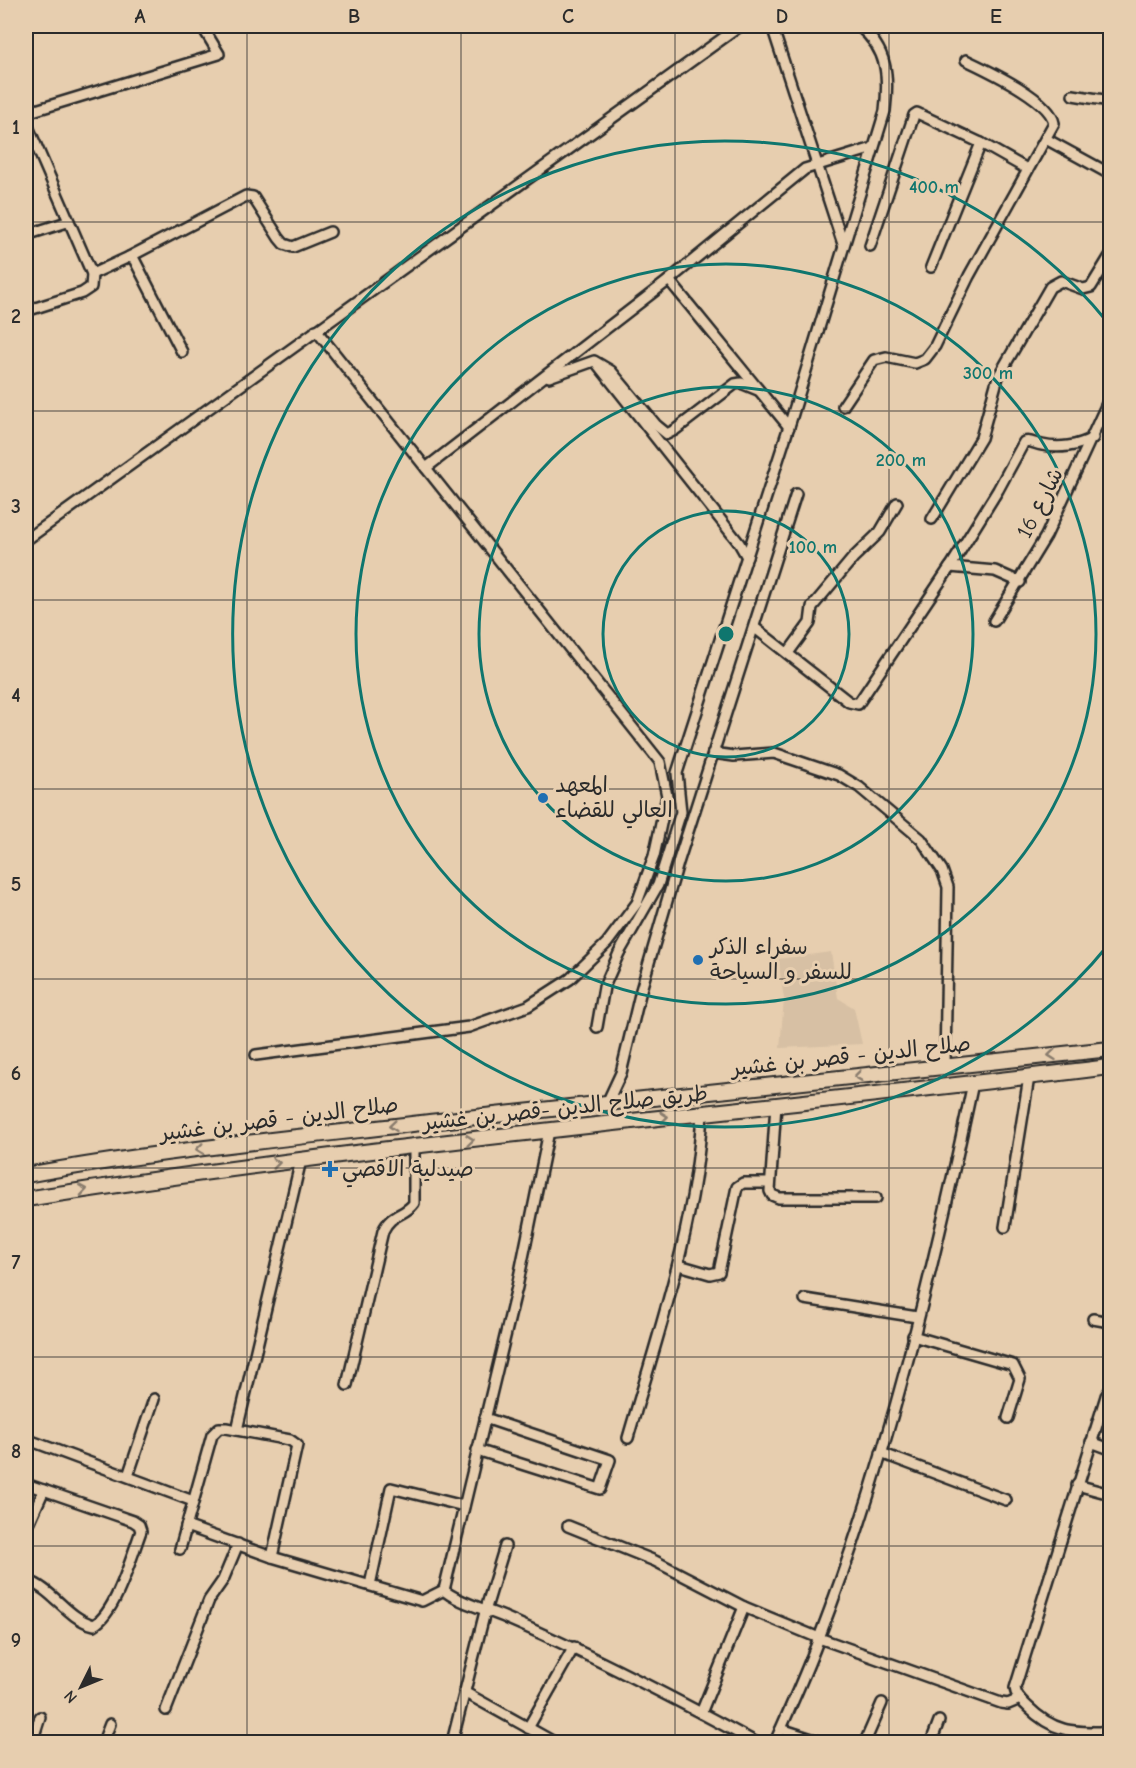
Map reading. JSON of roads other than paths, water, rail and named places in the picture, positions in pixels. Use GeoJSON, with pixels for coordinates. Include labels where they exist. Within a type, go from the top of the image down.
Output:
{"type":"FeatureCollection","features":[{"type":"Feature","properties":{"kind":"highway","name":"صلاح الدين - قصر بن غشير"},"geometry":{"type":"LineString","coordinates":[[26,1175],[116,1159],[552,1108],[1110,1049]]}},
{"type":"Feature","properties":{"kind":"highway","name":"طريق صلاح الدين -قصر بن غشير"},"geometry":{"type":"LineString","coordinates":[[26,1199],[195,1172],[622,1121],[1110,1067]]}},
{"type":"Feature","properties":{"kind":"highway"},"geometry":{"type":"LineString","coordinates":[[612,1102],[612,1113],[622,1121]]}},
{"type":"Feature","properties":{"kind":"highway"},"geometry":{"type":"LineString","coordinates":[[552,1108],[564,1116],[564,1121],[552,1130]]}},
{"type":"Feature","properties":{"kind":"street"},"geometry":{"type":"LineString","coordinates":[[26,113],[219,54],[202,26]]}},
{"type":"Feature","properties":{"kind":"street"},"geometry":{"type":"LineString","coordinates":[[26,540],[740,26]]}},
{"type":"Feature","properties":{"kind":"street"},"geometry":{"type":"LineString","coordinates":[[772,26],[843,244]]}},
{"type":"Feature","properties":{"kind":"street"},"geometry":{"type":"LineString","coordinates":[[597,1027],[604,987],[619,953],[658,885],[681,812],[677,773],[789,427],[885,111],[889,80],[883,57],[867,33],[859,26]]}},
{"type":"Feature","properties":{"kind":"street"},"geometry":{"type":"LineString","coordinates":[[843,406],[874,360],[886,357],[915,363],[930,354],[1027,169],[1054,123],[1049,111],[1010,82],[966,60]]}},
{"type":"Feature","properties":{"kind":"street"},"geometry":{"type":"LineString","coordinates":[[1073,95],[1110,101]]}},
{"type":"Feature","properties":{"kind":"street"},"geometry":{"type":"LineString","coordinates":[[870,246],[914,115],[921,114],[981,143],[1027,169]]}},
{"type":"Feature","properties":{"kind":"street"},"geometry":{"type":"LineString","coordinates":[[26,122],[67,222],[92,274],[91,287],[82,293],[26,311]]}},
{"type":"Feature","properties":{"kind":"street"},"geometry":{"type":"LineString","coordinates":[[1046,139],[1110,174]]}},
{"type":"Feature","properties":{"kind":"street"},"geometry":{"type":"LineString","coordinates":[[931,267],[981,143]]}},
{"type":"Feature","properties":{"kind":"street"},"geometry":{"type":"LineString","coordinates":[[426,468],[669,280],[805,169],[873,148]]}},
{"type":"Feature","properties":{"kind":"street"},"geometry":{"type":"LineString","coordinates":[[92,274],[246,196],[253,197],[284,244],[293,247],[330,232]]}},
{"type":"Feature","properties":{"kind":"street"},"geometry":{"type":"LineString","coordinates":[[26,235],[67,222]]}},
{"type":"Feature","properties":{"kind":"street"},"geometry":{"type":"LineString","coordinates":[[932,519],[981,438],[998,377],[1050,287],[1061,281],[1083,289],[1091,287],[1110,256]]}},
{"type":"Feature","properties":{"kind":"street"},"geometry":{"type":"LineString","coordinates":[[129,257],[138,264],[182,352]]}},
{"type":"Feature","properties":{"kind":"street"},"geometry":{"type":"LineString","coordinates":[[669,280],[789,427]]}},
{"type":"Feature","properties":{"kind":"street"},"geometry":{"type":"LineString","coordinates":[[256,1054],[469,1027],[528,1006],[574,976],[607,943],[637,903],[654,856],[667,796],[660,762],[316,330]]}},
{"type":"Feature","properties":{"kind":"street"},"geometry":{"type":"LineString","coordinates":[[539,381],[594,361]]}},
{"type":"Feature","properties":{"kind":"street"},"geometry":{"type":"LineString","coordinates":[[594,361],[610,371],[656,425],[667,434],[735,384],[746,384],[758,390]]}},
{"type":"Feature","properties":{"kind":"street"},"geometry":{"type":"LineString","coordinates":[[594,361],[739,543],[747,557]]}},
{"type":"Feature","properties":{"kind":"street","name":"شارع 16"},"geometry":{"type":"LineString","coordinates":[[994,621],[1020,582],[1046,536],[1110,397]]}},
{"type":"Feature","properties":{"kind":"street"},"geometry":{"type":"LineString","coordinates":[[755,628],[849,702],[858,704],[981,519],[1024,442],[1029,441],[1044,446],[1068,446],[1082,444],[1093,438]]}},
{"type":"Feature","properties":{"kind":"street"},"geometry":{"type":"LineString","coordinates":[[612,1102],[641,990],[678,863],[796,494]]}},
{"type":"Feature","properties":{"kind":"street"},"geometry":{"type":"LineString","coordinates":[[788,653],[807,628],[813,614],[812,607],[853,558],[880,532],[897,503]]}},
{"type":"Feature","properties":{"kind":"street"},"geometry":{"type":"LineString","coordinates":[[948,570],[953,566],[995,571],[1020,582]]}},
{"type":"Feature","properties":{"kind":"street"},"geometry":{"type":"LineString","coordinates":[[713,753],[734,756],[774,753],[839,775],[859,787],[921,839],[929,849],[948,887],[945,1066]]}},
{"type":"Feature","properties":{"kind":"street"},"geometry":{"type":"LineString","coordinates":[[1005,1227],[1029,1077]]}},
{"type":"Feature","properties":{"kind":"street"},"geometry":{"type":"LineString","coordinates":[[775,1743],[819,1638],[881,1453],[947,1202],[973,1083]]}},
{"type":"Feature","properties":{"kind":"street"},"geometry":{"type":"LineString","coordinates":[[776,1105],[770,1183],[772,1195],[779,1198],[876,1198]]}},
{"type":"Feature","properties":{"kind":"street"},"geometry":{"type":"LineString","coordinates":[[628,1438],[679,1265],[700,1147],[702,1113]]}},
{"type":"Feature","properties":{"kind":"street"},"geometry":{"type":"LineString","coordinates":[[186,1526],[272,1557],[423,1601],[444,1590],[517,1287],[552,1130]]}},
{"type":"Feature","properties":{"kind":"street"},"geometry":{"type":"LineString","coordinates":[[347,1384],[382,1231],[393,1216],[412,1207],[414,1203],[414,1146]]}},
{"type":"Feature","properties":{"kind":"street"},"geometry":{"type":"LineString","coordinates":[[237,1430],[301,1160]]}},
{"type":"Feature","properties":{"kind":"street"},"geometry":{"type":"LineString","coordinates":[[679,1265],[710,1274],[719,1272],[737,1187],[743,1183],[770,1183]]}},
{"type":"Feature","properties":{"kind":"street"},"geometry":{"type":"LineString","coordinates":[[805,1299],[917,1317]]}},
{"type":"Feature","properties":{"kind":"street"},"geometry":{"type":"LineString","coordinates":[[1093,1319],[1110,1322]]}},
{"type":"Feature","properties":{"kind":"street"},"geometry":{"type":"LineString","coordinates":[[913,1336],[1013,1365],[1020,1379],[1008,1418]]}},
{"type":"Feature","properties":{"kind":"street"},"geometry":{"type":"LineString","coordinates":[[1110,1390],[1077,1485],[1015,1689],[1020,1699],[1050,1725],[1062,1730],[1110,1732]]}},
{"type":"Feature","properties":{"kind":"street"},"geometry":{"type":"LineString","coordinates":[[128,1476],[154,1399]]}},
{"type":"Feature","properties":{"kind":"street"},"geometry":{"type":"LineString","coordinates":[[477,1450],[600,1489],[610,1460],[485,1418]]}},
{"type":"Feature","properties":{"kind":"street"},"geometry":{"type":"LineString","coordinates":[[180,1549],[215,1430],[219,1428],[290,1440],[297,1445],[272,1557]]}},
{"type":"Feature","properties":{"kind":"street"},"geometry":{"type":"LineString","coordinates":[[26,1439],[193,1501]]}},
{"type":"Feature","properties":{"kind":"street"},"geometry":{"type":"LineString","coordinates":[[1091,1442],[1110,1449]]}},
{"type":"Feature","properties":{"kind":"street"},"geometry":{"type":"LineString","coordinates":[[881,1453],[1006,1500]]}},
{"type":"Feature","properties":{"kind":"street"},"geometry":{"type":"LineString","coordinates":[[26,1484],[133,1521],[139,1525],[141,1531],[121,1584],[102,1621],[94,1625],[81,1622],[44,1587],[26,1580]]}},
{"type":"Feature","properties":{"kind":"street"},"geometry":{"type":"LineString","coordinates":[[1077,1485],[1110,1494]]}},
{"type":"Feature","properties":{"kind":"street"},"geometry":{"type":"LineString","coordinates":[[370,1585],[391,1488],[464,1506]]}},
{"type":"Feature","properties":{"kind":"street"},"geometry":{"type":"LineString","coordinates":[[26,1530],[44,1490]]}},
{"type":"Feature","properties":{"kind":"street"},"geometry":{"type":"LineString","coordinates":[[568,1526],[655,1561],[744,1607],[819,1638],[1001,1703],[1011,1704],[1020,1699]]}},
{"type":"Feature","properties":{"kind":"street"},"geometry":{"type":"LineString","coordinates":[[166,1710],[209,1600],[223,1580],[238,1544]]}},
{"type":"Feature","properties":{"kind":"street"},"geometry":{"type":"LineString","coordinates":[[452,1743],[486,1608],[505,1546]]}},
{"type":"Feature","properties":{"kind":"street"},"geometry":{"type":"LineString","coordinates":[[444,1590],[449,1595],[486,1608],[574,1647],[755,1743]]}},
{"type":"Feature","properties":{"kind":"street"},"geometry":{"type":"LineString","coordinates":[[701,1713],[744,1607]]}},
{"type":"Feature","properties":{"kind":"street"},"geometry":{"type":"LineString","coordinates":[[528,1728],[574,1647]]}},
{"type":"Feature","properties":{"kind":"street"},"geometry":{"type":"LineString","coordinates":[[464,1692],[554,1743]]}},
{"type":"Feature","properties":{"kind":"street"},"geometry":{"type":"LineString","coordinates":[[865,1743],[882,1703]]}},
{"type":"Feature","properties":{"kind":"street"},"geometry":{"type":"LineString","coordinates":[[32,1743],[40,1717]]}},
{"type":"Feature","properties":{"kind":"street"},"geometry":{"type":"LineString","coordinates":[[931,1743],[939,1721]]}},
{"type":"Feature","properties":{"kind":"street"},"geometry":{"type":"LineString","coordinates":[[103,1743],[110,1724]]}},
{"type":"Feature","properties":{"kind":"street"},"geometry":{"type":"LineString","coordinates":[[781,1729],[821,1743]]}},
{"type":"Feature","properties":{"kind":"place","name":"المعهد العالي للقضاء"},"geometry":{"type":"Point","coordinates":[543,798]}},
{"type":"Feature","properties":{"kind":"place","name":"سفراء الذكر للسفر و السياحة"},"geometry":{"type":"Point","coordinates":[698,960]}},
{"type":"Feature","properties":{"kind":"place","name":"صيدلية الاقصي"},"geometry":{"type":"Point","coordinates":[330,1169]}}]}
